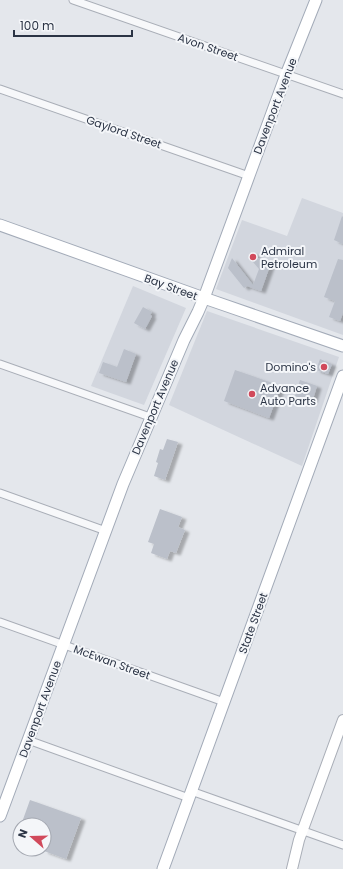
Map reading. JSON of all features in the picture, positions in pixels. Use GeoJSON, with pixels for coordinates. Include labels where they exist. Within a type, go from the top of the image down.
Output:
{"type":"FeatureCollection","features":[{"type":"Feature","properties":{"kind":"main road","name":"Davenport Avenue"},"geometry":{"type":"LineString","coordinates":[[0,816],[123,484],[150,417],[204,298],[286,75],[316,0]]}},
{"type":"Feature","properties":{"kind":"main road","name":"Bay Street"},"geometry":{"type":"LineString","coordinates":[[0,225],[343,346]]}},
{"type":"Feature","properties":{"kind":"main road","name":"State Street"},"geometry":{"type":"LineString","coordinates":[[163,869],[343,376]]}},
{"type":"Feature","properties":{"kind":"street","name":"Avon Street"},"geometry":{"type":"LineString","coordinates":[[73,0],[343,94]]}},
{"type":"Feature","properties":{"kind":"street","name":"Gaylord Street"},"geometry":{"type":"LineString","coordinates":[[0,89],[249,176]]}},
{"type":"Feature","properties":{"kind":"street"},"geometry":{"type":"LineString","coordinates":[[0,364],[150,417]]}},
{"type":"Feature","properties":{"kind":"street"},"geometry":{"type":"LineString","coordinates":[[0,493],[106,530]]}},
{"type":"Feature","properties":{"kind":"street","name":"McEwan Street"},"geometry":{"type":"LineString","coordinates":[[0,622],[224,702]]}},
{"type":"Feature","properties":{"kind":"street"},"geometry":{"type":"LineString","coordinates":[[292,869],[302,830],[343,720]]}},
{"type":"Feature","properties":{"kind":"street"},"geometry":{"type":"LineString","coordinates":[[28,740],[302,830],[343,845]]}},
{"type":"Feature","properties":{"kind":"shaded area"},"geometry":{"type":"Polygon","coordinates":[[[302,198],[343,213],[343,335],[216,289],[242,220],[287,236],[302,198]]]}},
{"type":"Feature","properties":{"kind":"shaded area"},"geometry":{"type":"Polygon","coordinates":[[[133,286],[186,308],[144,405],[91,386],[133,286]]]}},
{"type":"Feature","properties":{"kind":"shaded area"},"geometry":{"type":"Polygon","coordinates":[[[207,311],[339,357],[302,466],[169,405],[207,311]]]}},
{"type":"Feature","properties":{"kind":"building"},"geometry":{"type":"Polygon","coordinates":[[[342,216],[343,217],[343,244],[334,240],[342,216]]]}},
{"type":"Feature","properties":{"kind":"building"},"geometry":{"type":"Polygon","coordinates":[[[253,252],[258,258],[271,263],[261,291],[247,286],[244,288],[228,268],[232,258],[253,285],[259,269],[248,256],[253,252]]]}},
{"type":"Feature","properties":{"kind":"building"},"geometry":{"type":"Polygon","coordinates":[[[338,259],[343,260],[343,313],[340,321],[329,317],[335,301],[324,297],[338,259]]]}},
{"type":"Feature","properties":{"kind":"building"},"geometry":{"type":"Polygon","coordinates":[[[143,307],[152,312],[150,315],[152,316],[145,329],[134,323],[143,307]]]}},
{"type":"Feature","properties":{"kind":"building"},"geometry":{"type":"Polygon","coordinates":[[[124,349],[136,354],[126,382],[99,373],[103,362],[117,367],[124,349]]]}},
{"type":"Feature","properties":{"kind":"building","name":"Domino's"},"geometry":{"type":"Polygon","coordinates":[[[320,359],[332,364],[328,374],[316,370],[320,359]]]}},
{"type":"Feature","properties":{"kind":"building","name":"Advance Auto Parts"},"geometry":{"type":"Polygon","coordinates":[[[235,370],[281,386],[269,418],[224,401],[235,370]]]}},
{"type":"Feature","properties":{"kind":"building"},"geometry":{"type":"Polygon","coordinates":[[[300,380],[317,386],[312,402],[295,396],[300,380]]]}},
{"type":"Feature","properties":{"kind":"building"},"geometry":{"type":"Polygon","coordinates":[[[167,439],[178,442],[165,480],[154,476],[160,449],[163,450],[167,439]]]}},
{"type":"Feature","properties":{"kind":"building"},"geometry":{"type":"Polygon","coordinates":[[[160,509],[182,517],[178,527],[185,530],[176,553],[170,551],[167,559],[151,553],[154,544],[148,542],[160,509]]]}},
{"type":"Feature","properties":{"kind":"building"},"geometry":{"type":"Polygon","coordinates":[[[30,800],[81,818],[66,859],[52,854],[52,817],[24,817],[30,800]]]}},
{"type":"Feature","properties":{"kind":"place","name":"Admiral Petroleum"},"geometry":{"type":"Point","coordinates":[253,257]}},
{"type":"Feature","properties":{"kind":"place","name":"Domino's"},"geometry":{"type":"Point","coordinates":[324,367]}},
{"type":"Feature","properties":{"kind":"place","name":"Advance Auto Parts"},"geometry":{"type":"Point","coordinates":[252,394]}}]}
